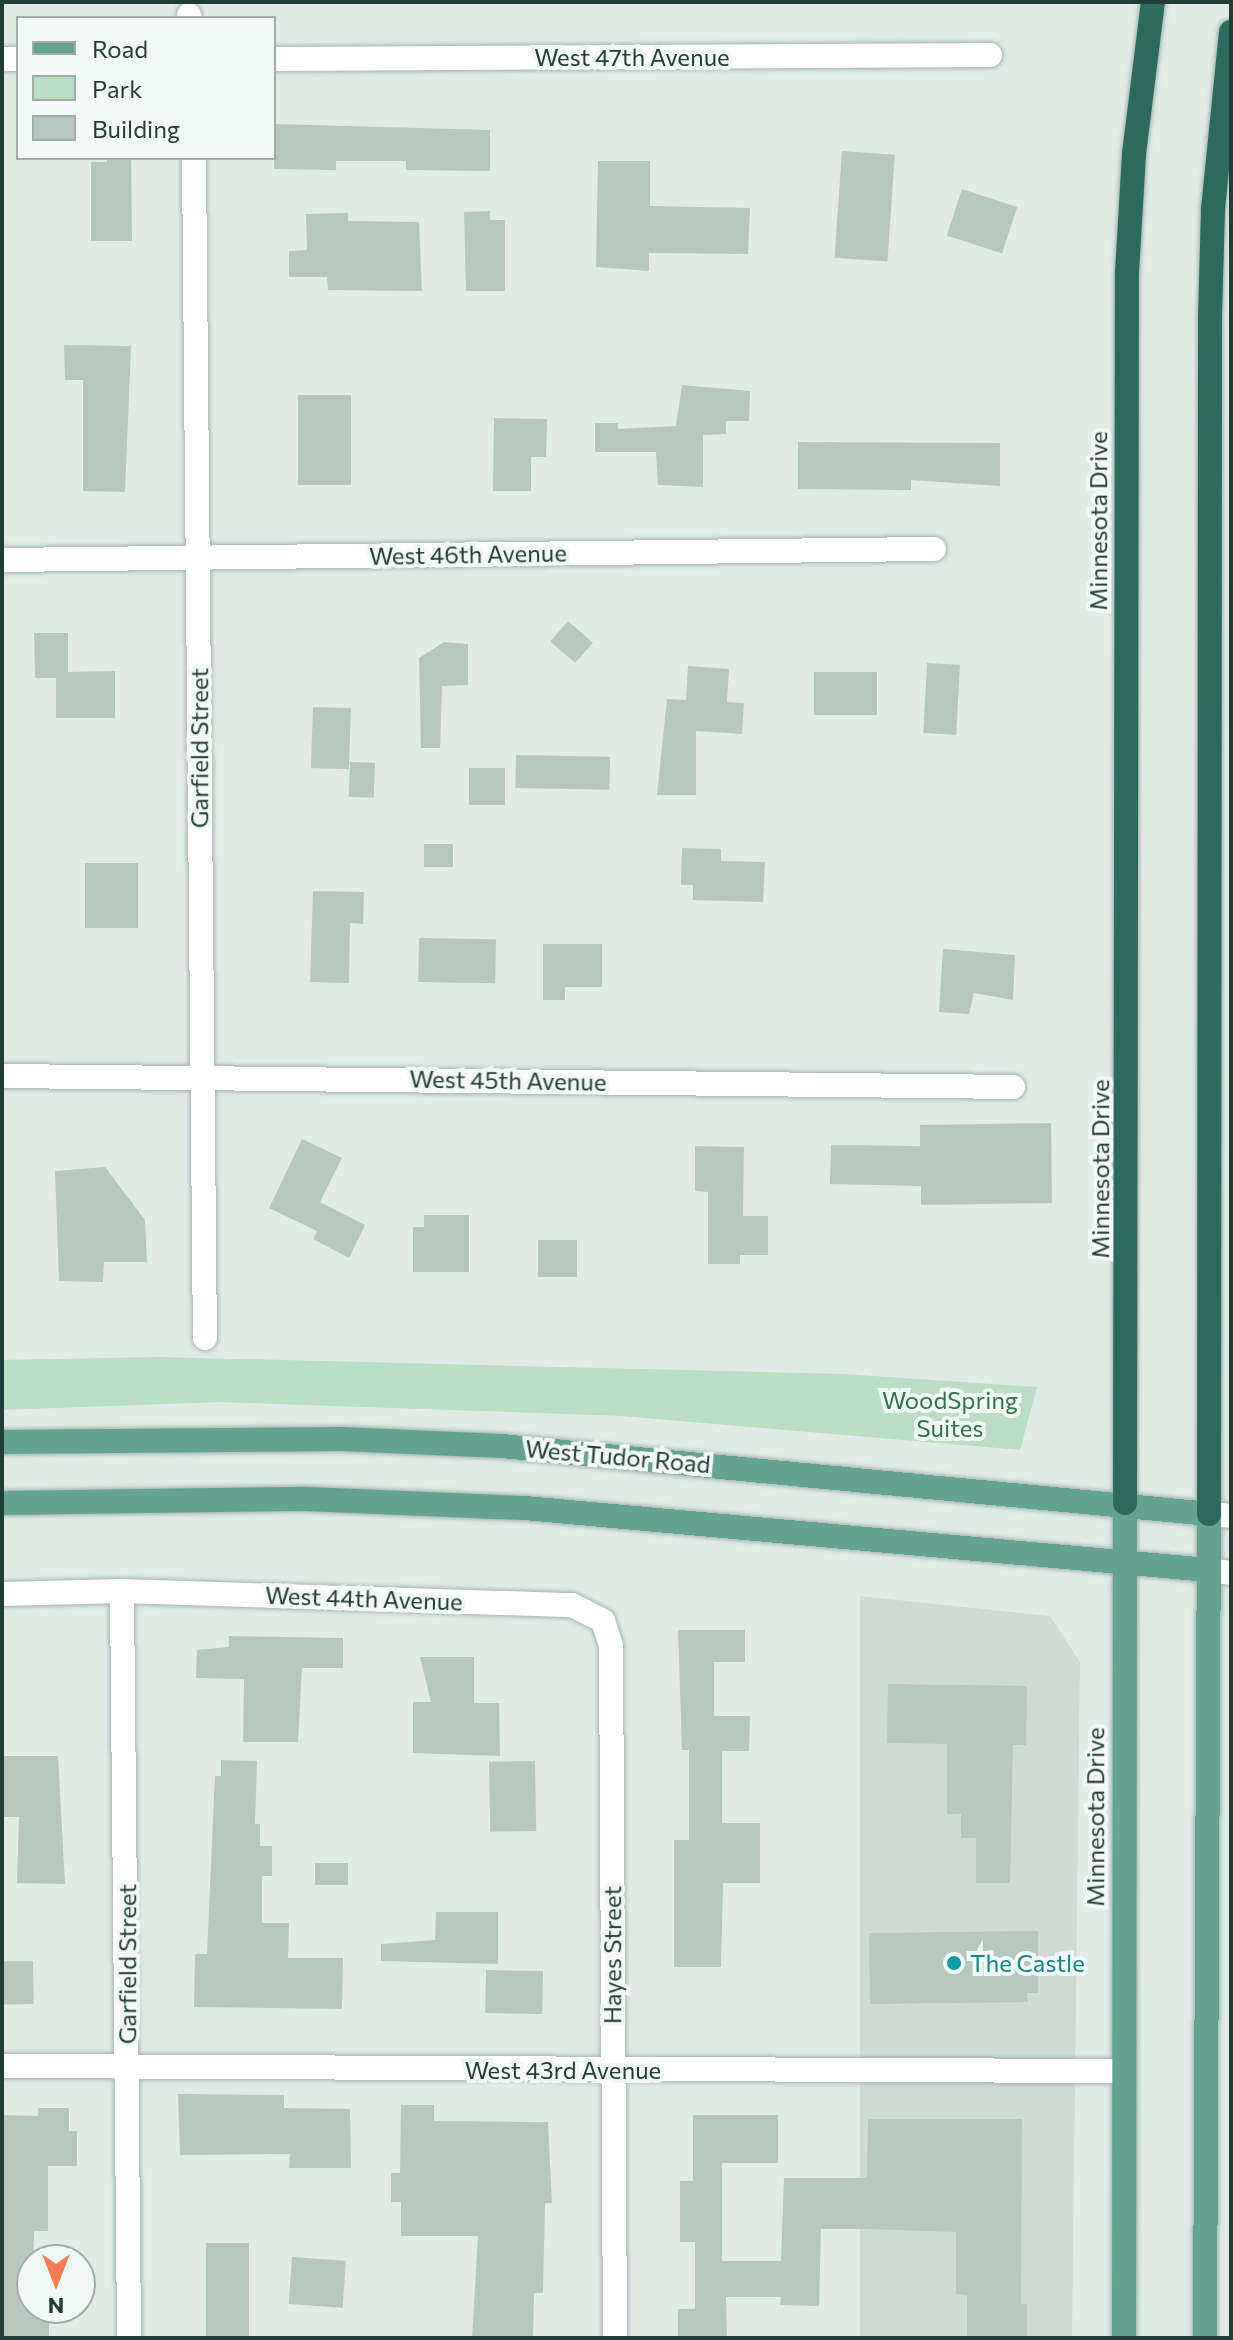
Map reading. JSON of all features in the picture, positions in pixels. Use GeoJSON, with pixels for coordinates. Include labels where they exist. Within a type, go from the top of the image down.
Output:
{"type":"FeatureCollection","features":[{"type":"Feature","properties":{"kind":"highway","name":"Minnesota Drive"},"geometry":{"type":"LineString","coordinates":[[1125,1503],[1127,272],[1134,154],[1153,2]]}},
{"type":"Feature","properties":{"kind":"highway"},"geometry":{"type":"LineString","coordinates":[[1220,1515],[1210,317],[1213,209],[1231,32]]}},
{"type":"Feature","properties":{"kind":"main road","name":"West Tudor Road"},"geometry":{"type":"LineString","coordinates":[[2,1442],[326,1439],[502,1446],[1125,1503],[1220,1515]]}},
{"type":"Feature","properties":{"kind":"main road"},"geometry":{"type":"LineString","coordinates":[[2,1503],[307,1499],[525,1508],[1219,1571]]}},
{"type":"Feature","properties":{"kind":"main road","name":"Minnesota Drive"},"geometry":{"type":"LineString","coordinates":[[1124,2338],[1125,1503]]}},
{"type":"Feature","properties":{"kind":"main road"},"geometry":{"type":"LineString","coordinates":[[1205,2338],[1220,1515]]}},
{"type":"Feature","properties":{"kind":"street","name":"West 47th Avenue"},"geometry":{"type":"LineString","coordinates":[[276,59],[990,55]]}},
{"type":"Feature","properties":{"kind":"street","name":"Garfield Street"},"geometry":{"type":"LineString","coordinates":[[194,160],[205,1338]]}},
{"type":"Feature","properties":{"kind":"street","name":"West 46th Avenue"},"geometry":{"type":"LineString","coordinates":[[2,560],[934,549]]}},
{"type":"Feature","properties":{"kind":"street","name":"West 45th Avenue"},"geometry":{"type":"LineString","coordinates":[[2,1076],[1013,1087]]}},
{"type":"Feature","properties":{"kind":"street","name":"Garfield Street"},"geometry":{"type":"LineString","coordinates":[[122,1591],[129,2338]]}},
{"type":"Feature","properties":{"kind":"street","name":"West 44th Avenue"},"geometry":{"type":"LineString","coordinates":[[2,1594],[122,1591],[572,1605],[603,1621]]}},
{"type":"Feature","properties":{"kind":"street","name":"Hayes Street"},"geometry":{"type":"LineString","coordinates":[[603,1621],[611,1646],[615,2338]]}},
{"type":"Feature","properties":{"kind":"street","name":"West 43rd Avenue"},"geometry":{"type":"LineString","coordinates":[[2,2066],[1124,2071]]}},
{"type":"Feature","properties":{"kind":"shaded area"},"geometry":{"type":"Polygon","coordinates":[[[860,1596],[1050,1616],[1080,1662],[1072,2338],[860,2338],[860,1596]]]}},
{"type":"Feature","properties":{"kind":"green space","name":"WoodSpring Suites"},"geometry":{"type":"Polygon","coordinates":[[[159,1357],[844,1374],[1037,1387],[1020,1450],[622,1416],[220,1402],[2,1410],[2,1360],[159,1357]]]}},
{"type":"Feature","properties":{"kind":"building"},"geometry":{"type":"Polygon","coordinates":[[[276,124],[490,130],[490,171],[406,170],[406,161],[336,161],[336,170],[274,169],[276,124]]]}},
{"type":"Feature","properties":{"kind":"building"},"geometry":{"type":"Polygon","coordinates":[[[842,151],[895,155],[887,261],[835,258],[842,151]]]}},
{"type":"Feature","properties":{"kind":"building"},"geometry":{"type":"Polygon","coordinates":[[[131,160],[132,241],[91,241],[91,162],[131,160]]]}},
{"type":"Feature","properties":{"kind":"building"},"geometry":{"type":"Polygon","coordinates":[[[598,161],[650,161],[650,206],[750,208],[748,254],[649,253],[649,271],[596,267],[598,161]]]}},
{"type":"Feature","properties":{"kind":"building"},"geometry":{"type":"Polygon","coordinates":[[[962,189],[1017,207],[1002,254],[947,236],[962,189]]]}},
{"type":"Feature","properties":{"kind":"building"},"geometry":{"type":"Polygon","coordinates":[[[490,211],[490,220],[505,220],[505,291],[466,291],[464,212],[490,211]]]}},
{"type":"Feature","properties":{"kind":"building"},"geometry":{"type":"Polygon","coordinates":[[[348,213],[348,221],[419,222],[422,291],[328,290],[327,277],[289,277],[289,251],[307,250],[306,214],[348,213]]]}},
{"type":"Feature","properties":{"kind":"building"},"geometry":{"type":"Polygon","coordinates":[[[64,345],[131,346],[125,492],[83,491],[83,380],[65,380],[64,345]]]}},
{"type":"Feature","properties":{"kind":"building"},"geometry":{"type":"Polygon","coordinates":[[[682,385],[750,391],[749,421],[726,421],[726,434],[703,435],[703,487],[658,485],[656,452],[595,452],[595,423],[618,423],[618,429],[676,426],[682,385]]]}},
{"type":"Feature","properties":{"kind":"building"},"geometry":{"type":"Polygon","coordinates":[[[298,395],[351,395],[351,485],[298,485],[298,395]]]}},
{"type":"Feature","properties":{"kind":"building"},"geometry":{"type":"Polygon","coordinates":[[[494,418],[547,419],[546,457],[531,457],[531,491],[493,491],[494,418]]]}},
{"type":"Feature","properties":{"kind":"building"},"geometry":{"type":"Polygon","coordinates":[[[798,442],[1000,443],[1000,486],[911,480],[911,490],[798,489],[798,442]]]}},
{"type":"Feature","properties":{"kind":"building"},"geometry":{"type":"Polygon","coordinates":[[[568,621],[593,643],[575,663],[550,641],[568,621]]]}},
{"type":"Feature","properties":{"kind":"building"},"geometry":{"type":"Polygon","coordinates":[[[34,633],[68,633],[68,672],[115,671],[115,718],[56,718],[56,678],[35,678],[34,633]]]}},
{"type":"Feature","properties":{"kind":"building"},"geometry":{"type":"Polygon","coordinates":[[[444,642],[468,644],[468,685],[442,686],[440,748],[421,748],[419,658],[444,642]]]}},
{"type":"Feature","properties":{"kind":"building"},"geometry":{"type":"Polygon","coordinates":[[[927,663],[960,665],[956,735],[923,733],[927,663]]]}},
{"type":"Feature","properties":{"kind":"building"},"geometry":{"type":"Polygon","coordinates":[[[688,666],[729,669],[727,702],[744,703],[742,734],[696,731],[696,795],[657,795],[667,699],[686,700],[688,666]]]}},
{"type":"Feature","properties":{"kind":"building"},"geometry":{"type":"Polygon","coordinates":[[[814,672],[877,672],[877,715],[814,715],[814,672]]]}},
{"type":"Feature","properties":{"kind":"building"},"geometry":{"type":"Polygon","coordinates":[[[313,707],[351,708],[349,769],[311,768],[313,707]]]}},
{"type":"Feature","properties":{"kind":"building"},"geometry":{"type":"Polygon","coordinates":[[[516,755],[610,757],[609,790],[515,788],[516,755]]]}},
{"type":"Feature","properties":{"kind":"building"},"geometry":{"type":"Polygon","coordinates":[[[350,762],[375,763],[374,798],[349,797],[350,762]]]}},
{"type":"Feature","properties":{"kind":"building"},"geometry":{"type":"Polygon","coordinates":[[[469,768],[505,768],[505,805],[469,805],[469,768]]]}},
{"type":"Feature","properties":{"kind":"building"},"geometry":{"type":"Polygon","coordinates":[[[424,844],[453,844],[453,867],[424,867],[424,844]]]}},
{"type":"Feature","properties":{"kind":"building"},"geometry":{"type":"Polygon","coordinates":[[[682,848],[721,849],[721,861],[765,862],[763,902],[693,900],[693,885],[681,885],[682,848]]]}},
{"type":"Feature","properties":{"kind":"building"},"geometry":{"type":"Polygon","coordinates":[[[85,863],[138,863],[138,928],[85,928],[85,863]]]}},
{"type":"Feature","properties":{"kind":"building"},"geometry":{"type":"Polygon","coordinates":[[[313,891],[364,892],[363,924],[350,923],[349,983],[310,982],[313,891]]]}},
{"type":"Feature","properties":{"kind":"building"},"geometry":{"type":"Polygon","coordinates":[[[419,938],[496,939],[495,983],[418,982],[419,938]]]}},
{"type":"Feature","properties":{"kind":"building"},"geometry":{"type":"Polygon","coordinates":[[[543,944],[602,944],[602,987],[565,987],[565,1000],[543,1000],[543,944]]]}},
{"type":"Feature","properties":{"kind":"building"},"geometry":{"type":"Polygon","coordinates":[[[943,949],[1015,955],[1013,1000],[974,993],[969,1014],[939,1012],[943,949]]]}},
{"type":"Feature","properties":{"kind":"building"},"geometry":{"type":"Polygon","coordinates":[[[1051,1123],[1052,1203],[921,1205],[921,1186],[830,1184],[831,1145],[920,1146],[920,1125],[1051,1123]]]}},
{"type":"Feature","properties":{"kind":"building"},"geometry":{"type":"Polygon","coordinates":[[[302,1139],[342,1158],[320,1202],[365,1225],[349,1258],[313,1239],[317,1231],[269,1208],[302,1139]]]}},
{"type":"Feature","properties":{"kind":"building"},"geometry":{"type":"Polygon","coordinates":[[[695,1146],[744,1147],[743,1216],[768,1216],[768,1255],[740,1255],[740,1264],[708,1264],[708,1192],[695,1191],[695,1146]]]}},
{"type":"Feature","properties":{"kind":"building"},"geometry":{"type":"Polygon","coordinates":[[[105,1167],[145,1220],[147,1262],[104,1262],[103,1282],[59,1281],[55,1171],[105,1167]]]}},
{"type":"Feature","properties":{"kind":"building"},"geometry":{"type":"Polygon","coordinates":[[[424,1215],[469,1215],[469,1272],[413,1272],[413,1227],[424,1227],[424,1215]]]}},
{"type":"Feature","properties":{"kind":"building"},"geometry":{"type":"Polygon","coordinates":[[[538,1240],[577,1240],[577,1277],[538,1277],[538,1240]]]}},
{"type":"Feature","properties":{"kind":"building"},"geometry":{"type":"Polygon","coordinates":[[[678,1630],[745,1630],[745,1662],[714,1662],[714,1716],[750,1716],[749,1751],[722,1751],[722,1823],[760,1823],[760,1883],[723,1883],[721,1967],[674,1967],[674,1840],[689,1840],[689,1750],[682,1750],[678,1630]]]}},
{"type":"Feature","properties":{"kind":"building"},"geometry":{"type":"Polygon","coordinates":[[[229,1636],[343,1638],[343,1668],[302,1668],[298,1742],[243,1742],[244,1679],[196,1678],[197,1650],[229,1647],[229,1636]]]}},
{"type":"Feature","properties":{"kind":"building"},"geometry":{"type":"Polygon","coordinates":[[[420,1657],[474,1657],[474,1703],[499,1703],[500,1756],[413,1753],[413,1702],[431,1702],[420,1657]]]}},
{"type":"Feature","properties":{"kind":"building"},"geometry":{"type":"Polygon","coordinates":[[[888,1684],[1027,1686],[1026,1745],[1013,1745],[1010,1883],[976,1883],[976,1838],[961,1838],[961,1814],[947,1814],[947,1744],[887,1743],[888,1684]]]}},
{"type":"Feature","properties":{"kind":"building"},"geometry":{"type":"Polygon","coordinates":[[[2,1756],[58,1756],[65,1884],[17,1883],[19,1817],[2,1817],[2,1756]]]}},
{"type":"Feature","properties":{"kind":"building"},"geometry":{"type":"Polygon","coordinates":[[[221,1760],[257,1761],[255,1824],[260,1824],[260,1846],[272,1846],[272,1876],[262,1876],[262,1923],[289,1923],[288,1958],[343,1958],[342,2009],[194,2007],[195,1954],[207,1954],[215,1776],[221,1776],[221,1760]]]}},
{"type":"Feature","properties":{"kind":"building"},"geometry":{"type":"Polygon","coordinates":[[[535,1761],[536,1831],[490,1832],[489,1762],[535,1761]]]}},
{"type":"Feature","properties":{"kind":"building"},"geometry":{"type":"Polygon","coordinates":[[[315,1863],[348,1863],[348,1885],[315,1885],[315,1863]]]}},
{"type":"Feature","properties":{"kind":"building"},"geometry":{"type":"Polygon","coordinates":[[[436,1912],[498,1912],[498,1964],[381,1961],[381,1944],[435,1940],[436,1912]]]}},
{"type":"Feature","properties":{"kind":"building","name":"The Castle"},"geometry":{"type":"Polygon","coordinates":[[[1038,1931],[1038,1993],[1027,1993],[1028,2002],[870,2004],[869,1933],[1038,1931]]]}},
{"type":"Feature","properties":{"kind":"building"},"geometry":{"type":"Polygon","coordinates":[[[33,1961],[34,2004],[3,2005],[2,1962],[33,1961]]]}},
{"type":"Feature","properties":{"kind":"building"},"geometry":{"type":"Polygon","coordinates":[[[486,1970],[543,1971],[542,2014],[485,2013],[486,1970]]]}},
{"type":"Feature","properties":{"kind":"building"},"geometry":{"type":"Polygon","coordinates":[[[178,2094],[284,2095],[284,2108],[350,2109],[351,2168],[289,2168],[290,2154],[180,2155],[178,2094]]]}},
{"type":"Feature","properties":{"kind":"building"},"geometry":{"type":"Polygon","coordinates":[[[401,2105],[434,2105],[434,2121],[548,2122],[552,2203],[545,2203],[543,2293],[534,2293],[533,2338],[472,2338],[478,2236],[401,2236],[401,2202],[391,2202],[391,2173],[400,2173],[401,2105]]]}},
{"type":"Feature","properties":{"kind":"building"},"geometry":{"type":"Polygon","coordinates":[[[38,2108],[69,2108],[69,2131],[77,2131],[77,2166],[48,2166],[48,2231],[34,2231],[34,2244],[16,2244],[16,2324],[49,2324],[49,2338],[2,2338],[2,2115],[38,2116],[38,2108]]]}},
{"type":"Feature","properties":{"kind":"building"},"geometry":{"type":"Polygon","coordinates":[[[693,2115],[778,2115],[778,2163],[722,2163],[722,2261],[781,2261],[784,2178],[867,2178],[868,2119],[1022,2119],[1021,2304],[1027,2304],[1027,2338],[967,2338],[967,2295],[956,2294],[956,2232],[821,2229],[819,2306],[780,2305],[781,2297],[726,2297],[727,2338],[678,2338],[678,2309],[695,2309],[695,2242],[680,2242],[680,2181],[693,2181],[693,2115]]]}},
{"type":"Feature","properties":{"kind":"building"},"geometry":{"type":"Polygon","coordinates":[[[206,2243],[249,2243],[249,2338],[206,2338],[206,2243]]]}},
{"type":"Feature","properties":{"kind":"building"},"geometry":{"type":"Polygon","coordinates":[[[292,2257],[346,2261],[343,2308],[289,2304],[292,2257]]]}},
{"type":"Feature","properties":{"kind":"place","name":"The Castle"},"geometry":{"type":"Point","coordinates":[954,1963]}}]}
